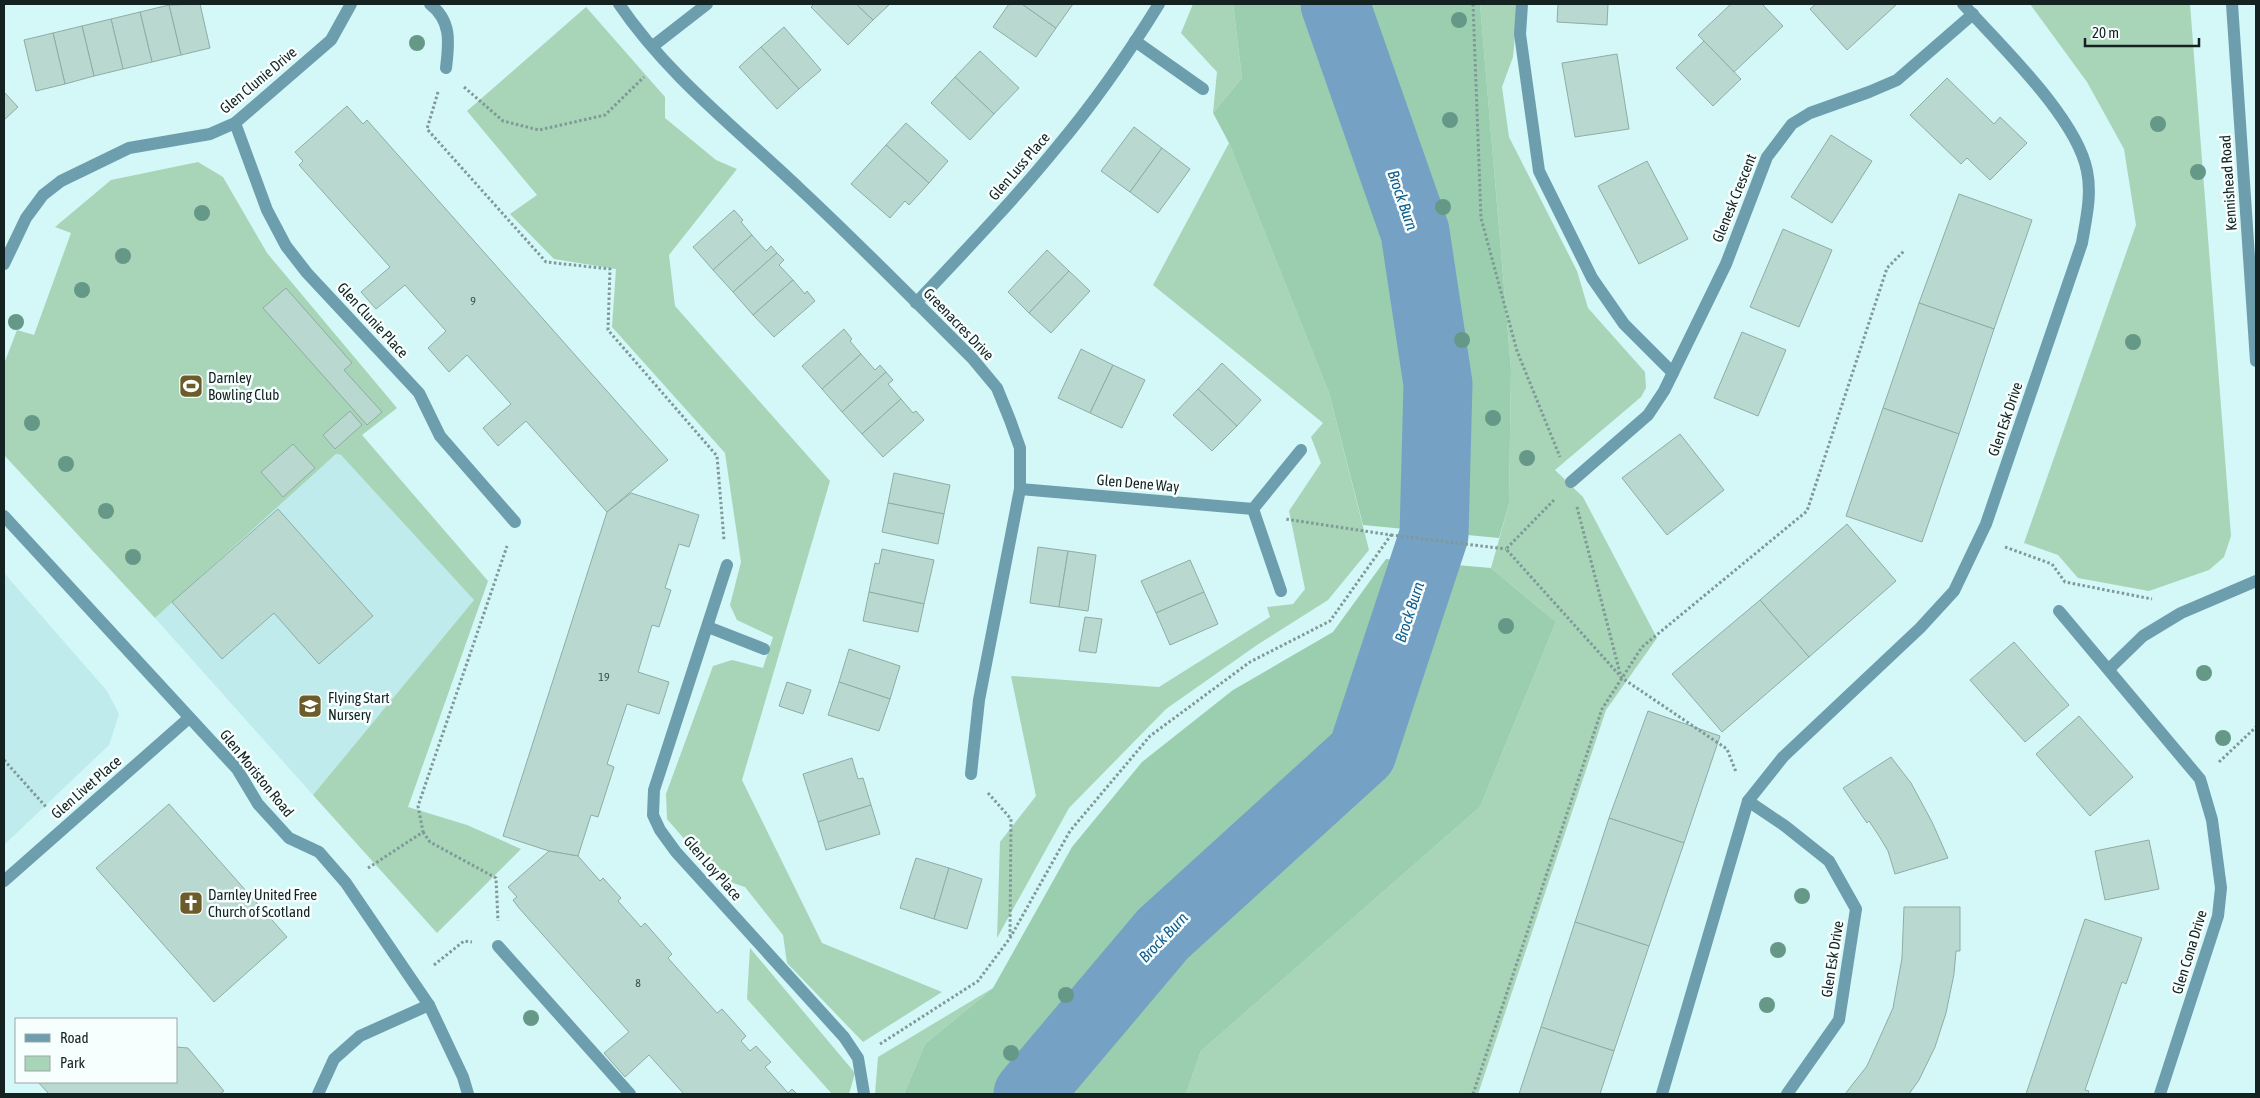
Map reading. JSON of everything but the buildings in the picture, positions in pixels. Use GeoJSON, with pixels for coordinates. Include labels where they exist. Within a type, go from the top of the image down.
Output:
{"type":"FeatureCollection","features":[{"type":"Feature","properties":{"kind":"street","name":"Glen Clunie Drive"},"geometry":{"type":"LineString","coordinates":[[4,264],[26,218],[43,194],[61,181],[129,148],[210,134],[235,124],[331,40],[351,4]]}},
{"type":"Feature","properties":{"kind":"street"},"geometry":{"type":"LineString","coordinates":[[430,4],[440,11],[450,39],[446,68]]}},
{"type":"Feature","properties":{"kind":"street","name":"Greenacres Drive"},"geometry":{"type":"LineString","coordinates":[[619,4],[653,46],[702,99],[799,188],[916,302],[972,358],[996,388],[1020,448],[1020,489],[979,700],[971,774]]}},
{"type":"Feature","properties":{"kind":"street"},"geometry":{"type":"LineString","coordinates":[[653,46],[707,4]]}},
{"type":"Feature","properties":{"kind":"street","name":"Glen Luss Place"},"geometry":{"type":"LineString","coordinates":[[916,302],[991,223],[1057,147],[1108,81],[1159,4]]}},
{"type":"Feature","properties":{"kind":"street"},"geometry":{"type":"LineString","coordinates":[[1522,4],[1520,34],[1539,171],[1592,278],[1624,324],[1673,372]]}},
{"type":"Feature","properties":{"kind":"street","name":"Glen Esk Drive"},"geometry":{"type":"LineString","coordinates":[[1662,1094],[1748,802],[1783,757],[1920,628],[1954,591],[1980,538],[2082,243],[2089,199],[2087,170],[2075,137],[2032,78],[1963,4]]}},
{"type":"Feature","properties":{"kind":"street","name":"Kennishead Road"},"geometry":{"type":"LineString","coordinates":[[2232,4],[2256,361]]}},
{"type":"Feature","properties":{"kind":"street","name":"Glenesk Crescent"},"geometry":{"type":"LineString","coordinates":[[1570,482],[1648,415],[1664,391],[1726,264],[1767,157],[1792,124],[1810,113],[1897,80],[1973,14]]}},
{"type":"Feature","properties":{"kind":"street"},"geometry":{"type":"LineString","coordinates":[[1135,41],[1203,89]]}},
{"type":"Feature","properties":{"kind":"street","name":"Glen Clunie Place"},"geometry":{"type":"LineString","coordinates":[[235,124],[267,210],[286,246],[307,273],[419,393],[440,436],[515,522]]}},
{"type":"Feature","properties":{"kind":"street"},"geometry":{"type":"LineString","coordinates":[[1280,591],[1253,509],[1301,450]]}},
{"type":"Feature","properties":{"kind":"street","name":"Glen Dene Way"},"geometry":{"type":"LineString","coordinates":[[1020,489],[1253,509]]}},
{"type":"Feature","properties":{"kind":"street","name":"Glen Moriston Road"},"geometry":{"type":"LineString","coordinates":[[4,516],[237,769],[258,804],[290,838],[319,852],[346,883],[429,1005],[463,1078],[468,1094]]}},
{"type":"Feature","properties":{"kind":"street","name":"Glen Loy Place"},"geometry":{"type":"LineString","coordinates":[[728,565],[654,790],[653,815],[660,830],[676,852],[844,1037],[858,1058],[864,1094]]}},
{"type":"Feature","properties":{"kind":"street"},"geometry":{"type":"LineString","coordinates":[[2109,669],[2143,636],[2174,617],[2256,581]]}},
{"type":"Feature","properties":{"kind":"street","name":"Glen Cona Drive"},"geometry":{"type":"LineString","coordinates":[[2059,611],[2200,780],[2212,820],[2221,888],[2218,916],[2160,1094]]}},
{"type":"Feature","properties":{"kind":"street"},"geometry":{"type":"LineString","coordinates":[[708,627],[764,649]]}},
{"type":"Feature","properties":{"kind":"street","name":"Glen Livet Place"},"geometry":{"type":"LineString","coordinates":[[4,881],[189,718]]}},
{"type":"Feature","properties":{"kind":"street","name":"Glen Esk Drive"},"geometry":{"type":"LineString","coordinates":[[1748,802],[1785,826],[1830,861],[1856,909],[1839,1020],[1787,1094]]}},
{"type":"Feature","properties":{"kind":"street"},"geometry":{"type":"LineString","coordinates":[[498,946],[630,1094]]}},
{"type":"Feature","properties":{"kind":"street"},"geometry":{"type":"LineString","coordinates":[[318,1094],[334,1059],[360,1036],[429,1005]]}},
{"type":"Feature","properties":{"kind":"path"},"geometry":{"type":"LineString","coordinates":[[1472,4],[1482,218],[1518,351],[1570,482],[1622,678]]}},
{"type":"Feature","properties":{"kind":"path"},"geometry":{"type":"LineString","coordinates":[[664,58],[605,115],[539,130],[503,121],[471,94],[446,68],[427,129],[546,262],[610,269],[608,330],[718,456],[728,565]]}},
{"type":"Feature","properties":{"kind":"path"},"geometry":{"type":"LineString","coordinates":[[1473,1094],[1602,709],[1642,647],[1807,511],[1887,268],[1904,251]]}},
{"type":"Feature","properties":{"kind":"path"},"geometry":{"type":"LineString","coordinates":[[1506,549],[1570,482]]}},
{"type":"Feature","properties":{"kind":"path"},"geometry":{"type":"LineString","coordinates":[[414,981],[464,941],[498,946],[496,878],[430,842],[423,832],[418,806],[515,522]]}},
{"type":"Feature","properties":{"kind":"path"},"geometry":{"type":"LineString","coordinates":[[1308,523],[1506,549],[1622,678],[1727,749],[1748,802]]}},
{"type":"Feature","properties":{"kind":"path"},"geometry":{"type":"LineString","coordinates":[[858,1058],[978,981],[1010,938],[1070,831],[1150,736],[1250,662],[1330,622],[1391,535]]}},
{"type":"Feature","properties":{"kind":"path"},"geometry":{"type":"LineString","coordinates":[[1980,538],[2052,564],[2065,582],[2150,598],[2174,617]]}},
{"type":"Feature","properties":{"kind":"path"},"geometry":{"type":"LineString","coordinates":[[2200,780],[2256,727]]}},
{"type":"Feature","properties":{"kind":"path"},"geometry":{"type":"LineString","coordinates":[[4,760],[65,827]]}},
{"type":"Feature","properties":{"kind":"path"},"geometry":{"type":"LineString","coordinates":[[971,774],[1011,819],[1010,938]]}},
{"type":"Feature","properties":{"kind":"path"},"geometry":{"type":"LineString","coordinates":[[346,883],[423,832]]}},
{"type":"Feature","properties":{"kind":"shaded area","name":"Flying Start Nursery"},"geometry":{"type":"Polygon","coordinates":[[[336,454],[341,455],[474,600],[313,795],[155,618],[336,454]]]}},
{"type":"Feature","properties":{"kind":"shaded area"},"geometry":{"type":"Polygon","coordinates":[[[4,573],[107,691],[119,714],[109,745],[4,845],[4,573]]]}},
{"type":"Feature","properties":{"kind":"green space"},"geometry":{"type":"Polygon","coordinates":[[[1193,4],[1233,4],[1242,78],[1213,113],[1217,72],[1181,33],[1193,4]]]}},
{"type":"Feature","properties":{"kind":"green space"},"geometry":{"type":"Polygon","coordinates":[[[1233,4],[1480,4],[1511,369],[1509,504],[1499,538],[1363,525],[1329,393],[1229,143],[1213,113],[1242,78],[1233,4]]]}},
{"type":"Feature","properties":{"kind":"green space"},"geometry":{"type":"Polygon","coordinates":[[[1480,4],[1518,4],[1513,57],[1502,87],[1509,137],[1577,271],[1588,308],[1645,372],[1646,388],[1641,397],[1555,470],[1583,497],[1657,638],[1606,710],[1478,1094],[1186,1094],[1201,1051],[1480,807],[1556,622],[1491,568],[1509,504],[1511,369],[1480,4]]]}},
{"type":"Feature","properties":{"kind":"green space"},"geometry":{"type":"Polygon","coordinates":[[[2030,4],[2190,4],[2231,536],[2224,557],[2209,570],[2149,591],[2078,578],[2058,555],[2024,543],[2136,225],[2124,149],[2087,82],[2030,4]]]}},
{"type":"Feature","properties":{"kind":"green space"},"geometry":{"type":"Polygon","coordinates":[[[586,7],[665,97],[665,118],[716,160],[737,169],[669,255],[675,306],[830,481],[742,780],[822,943],[942,992],[863,1042],[787,963],[783,935],[745,887],[718,878],[667,819],[666,794],[713,666],[732,660],[763,668],[773,637],[737,620],[730,605],[741,562],[725,453],[612,327],[616,269],[554,259],[510,214],[537,195],[467,111],[586,7]]]}},
{"type":"Feature","properties":{"kind":"green space"},"geometry":{"type":"Polygon","coordinates":[[[1229,143],[1329,393],[1369,550],[1328,600],[1257,645],[1166,709],[1069,808],[997,938],[1000,842],[1036,796],[1011,676],[1159,687],[1270,617],[1267,607],[1293,604],[1305,589],[1289,511],[1321,463],[1311,437],[1323,423],[1153,285],[1229,143]]]}},
{"type":"Feature","properties":{"kind":"green space","name":"Darnley Bowling Club"},"geometry":{"type":"Polygon","coordinates":[[[198,162],[223,177],[267,253],[397,408],[362,435],[488,581],[408,807],[467,825],[521,849],[437,933],[313,795],[474,600],[341,455],[336,454],[155,618],[4,455],[4,364],[17,330],[34,335],[71,233],[55,227],[111,180],[198,162]]]}},
{"type":"Feature","properties":{"kind":"green space"},"geometry":{"type":"Polygon","coordinates":[[[1386,559],[1491,568],[1556,622],[1480,807],[1201,1051],[1186,1094],[904,1094],[925,1044],[993,988],[1072,847],[1142,762],[1233,690],[1333,632],[1386,559]]]}},
{"type":"Feature","properties":{"kind":"green space"},"geometry":{"type":"Polygon","coordinates":[[[750,948],[855,1073],[849,1094],[832,1094],[747,999],[750,948]]]}},
{"type":"Feature","properties":{"kind":"green space"},"geometry":{"type":"Polygon","coordinates":[[[993,988],[925,1044],[904,1094],[875,1094],[878,1057],[993,988]]]}},
{"type":"Feature","properties":{"kind":"waterway","name":"Brock Burn"},"geometry":{"type":"LineString","coordinates":[[1028,1094],[1163,934],[1362,753],[1434,535],[1438,384],[1415,232],[1335,4]]}},
{"type":"Feature","properties":{"kind":"place","name":"Darnley Bowling Club"},"geometry":{"type":"Point","coordinates":[191,386]}},
{"type":"Feature","properties":{"kind":"place","name":"Flying Start Nursery"},"geometry":{"type":"Point","coordinates":[310,706]}},
{"type":"Feature","properties":{"kind":"place","name":"Darnley United Free Church of Scotland"},"geometry":{"type":"Point","coordinates":[191,903]}}]}
